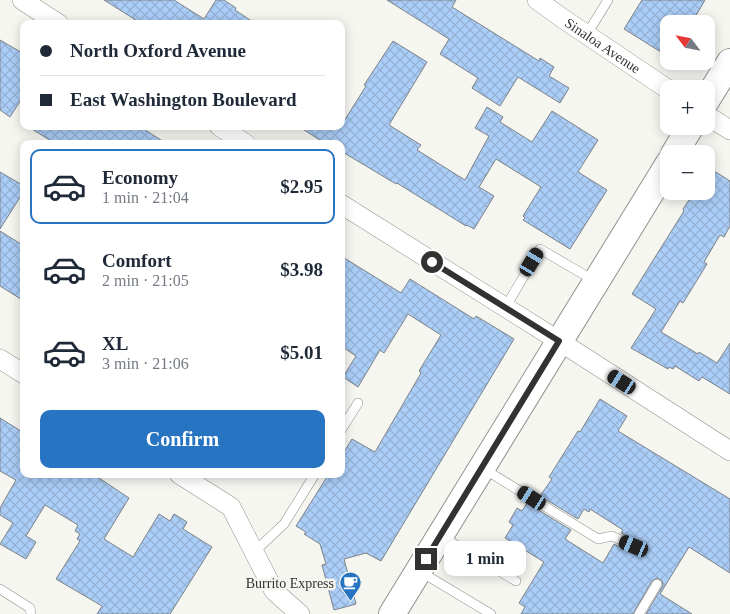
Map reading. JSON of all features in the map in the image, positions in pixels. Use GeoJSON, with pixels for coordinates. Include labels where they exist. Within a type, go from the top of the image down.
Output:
{"type":"FeatureCollection","features":[{"type":"Feature","properties":{"kind":"main road"},"geometry":{"type":"LineString","coordinates":[[715,86],[730,62]]}},
{"type":"Feature","properties":{"kind":"main road"},"geometry":{"type":"LineString","coordinates":[[392,614],[660,178]]}},
{"type":"Feature","properties":{"kind":"street"},"geometry":{"type":"LineString","coordinates":[[22,0],[53,20]]}},
{"type":"Feature","properties":{"kind":"street","name":"Sinaloa Avenue"},"geometry":{"type":"LineString","coordinates":[[537,0],[660,84]]}},
{"type":"Feature","properties":{"kind":"street"},"geometry":{"type":"LineString","coordinates":[[715,121],[730,130]]}},
{"type":"Feature","properties":{"kind":"street"},"geometry":{"type":"LineString","coordinates":[[225,130],[240,140]]}},
{"type":"Feature","properties":{"kind":"street"},"geometry":{"type":"LineString","coordinates":[[345,207],[559,341],[730,452]]}},
{"type":"Feature","properties":{"kind":"street"},"geometry":{"type":"LineString","coordinates":[[0,359],[20,372]]}},
{"type":"Feature","properties":{"kind":"street"},"geometry":{"type":"LineString","coordinates":[[185,478],[231,507],[274,592],[300,614]]}},
{"type":"Feature","properties":{"kind":"lane"},"geometry":{"type":"LineString","coordinates":[[587,34],[608,0]]}},
{"type":"Feature","properties":{"kind":"lane"},"geometry":{"type":"LineString","coordinates":[[504,308],[540,249],[596,281]]}},
{"type":"Feature","properties":{"kind":"lane"},"geometry":{"type":"LineString","coordinates":[[345,424],[358,403]]}},
{"type":"Feature","properties":{"kind":"lane"},"geometry":{"type":"LineString","coordinates":[[482,467],[598,539],[612,536],[634,546]]}},
{"type":"Feature","properties":{"kind":"lane"},"geometry":{"type":"LineString","coordinates":[[254,552],[284,524],[313,478]]}},
{"type":"Feature","properties":{"kind":"lane"},"geometry":{"type":"LineString","coordinates":[[440,535],[516,581]]}},
{"type":"Feature","properties":{"kind":"lane"},"geometry":{"type":"LineString","coordinates":[[419,570],[492,614]]}},
{"type":"Feature","properties":{"kind":"lane"},"geometry":{"type":"LineString","coordinates":[[639,614],[657,584]]}},
{"type":"Feature","properties":{"kind":"lane"},"geometry":{"type":"LineString","coordinates":[[0,589],[30,608],[31,614]]}},
{"type":"Feature","properties":{"kind":"building"},"geometry":{"type":"Polygon","coordinates":[[[104,0],[174,0],[204,19],[216,0],[224,0],[250,20],[136,20],[104,0]]]}},
{"type":"Feature","properties":{"kind":"building"},"geometry":{"type":"Polygon","coordinates":[[[387,0],[456,0],[452,7],[539,61],[540,58],[554,67],[549,76],[569,88],[560,103],[518,77],[500,106],[472,88],[478,78],[440,54],[449,39],[387,0]]]}},
{"type":"Feature","properties":{"kind":"building"},"geometry":{"type":"Polygon","coordinates":[[[642,0],[705,0],[696,15],[660,15],[660,51],[624,29],[642,0]]]}},
{"type":"Feature","properties":{"kind":"building"},"geometry":{"type":"Polygon","coordinates":[[[0,40],[20,52],[20,101],[10,117],[0,110],[0,40]]]}},
{"type":"Feature","properties":{"kind":"building"},"geometry":{"type":"Polygon","coordinates":[[[393,41],[427,62],[389,125],[421,145],[417,150],[465,180],[489,136],[475,128],[487,107],[503,117],[500,122],[532,142],[552,111],[598,140],[578,172],[607,190],[570,249],[523,220],[525,218],[523,216],[541,187],[496,159],[479,187],[494,196],[474,229],[466,226],[345,153],[345,140],[320,140],[304,130],[345,130],[345,120],[366,86],[364,85],[393,41]]]}},
{"type":"Feature","properties":{"kind":"building"},"geometry":{"type":"Polygon","coordinates":[[[33,130],[145,130],[161,140],[50,140],[33,130]]]}},
{"type":"Feature","properties":{"kind":"building"},"geometry":{"type":"Polygon","coordinates":[[[0,172],[20,184],[20,197],[0,229],[0,172]]]}},
{"type":"Feature","properties":{"kind":"building"},"geometry":{"type":"Polygon","coordinates":[[[715,172],[730,181],[730,226],[724,237],[720,235],[704,262],[707,264],[683,303],[680,301],[661,332],[717,363],[730,343],[730,394],[702,377],[699,381],[675,366],[673,369],[669,367],[668,369],[631,348],[656,309],[632,294],[684,211],[683,209],[689,200],[715,200],[715,172]]]}},
{"type":"Feature","properties":{"kind":"building"},"geometry":{"type":"Polygon","coordinates":[[[0,231],[20,244],[20,298],[0,286],[0,231]]]}},
{"type":"Feature","properties":{"kind":"building"},"geometry":{"type":"Polygon","coordinates":[[[345,258],[401,293],[410,279],[474,319],[476,316],[514,339],[381,561],[366,553],[344,559],[356,604],[334,610],[322,565],[326,564],[320,544],[304,534],[306,532],[296,526],[326,478],[345,478],[345,450],[352,439],[375,452],[441,335],[408,314],[384,353],[380,350],[358,387],[345,378],[345,374],[356,356],[345,349],[345,258]]]}},
{"type":"Feature","properties":{"kind":"building"},"geometry":{"type":"Polygon","coordinates":[[[600,399],[627,416],[618,431],[730,499],[730,573],[689,547],[660,594],[692,614],[646,614],[663,585],[662,581],[657,578],[652,581],[633,614],[521,614],[525,607],[519,603],[544,562],[505,538],[513,525],[509,522],[517,508],[522,511],[527,503],[571,530],[565,539],[603,563],[614,544],[632,552],[640,548],[637,541],[621,533],[623,530],[590,509],[589,512],[584,509],[578,519],[540,496],[552,479],[549,477],[600,399]]]}},
{"type":"Feature","properties":{"kind":"building"},"geometry":{"type":"Polygon","coordinates":[[[0,418],[20,430],[20,478],[99,478],[129,498],[104,539],[133,557],[159,514],[170,521],[174,514],[187,522],[183,529],[212,547],[170,614],[97,614],[102,606],[56,579],[80,541],[77,539],[80,534],[75,531],[78,525],[45,505],[26,536],[36,542],[26,559],[0,544],[13,523],[0,515],[0,508],[16,480],[0,471],[0,418]]]}},
{"type":"Feature","properties":{"kind":"place","name":"Burrito Express"},"geometry":{"type":"Point","coordinates":[350,602]}},
{"type":"Feature","properties":{"kind":"route"},"geometry":{"type":"LineString","coordinates":[[426,559],[559,341],[432,262]]}}]}
